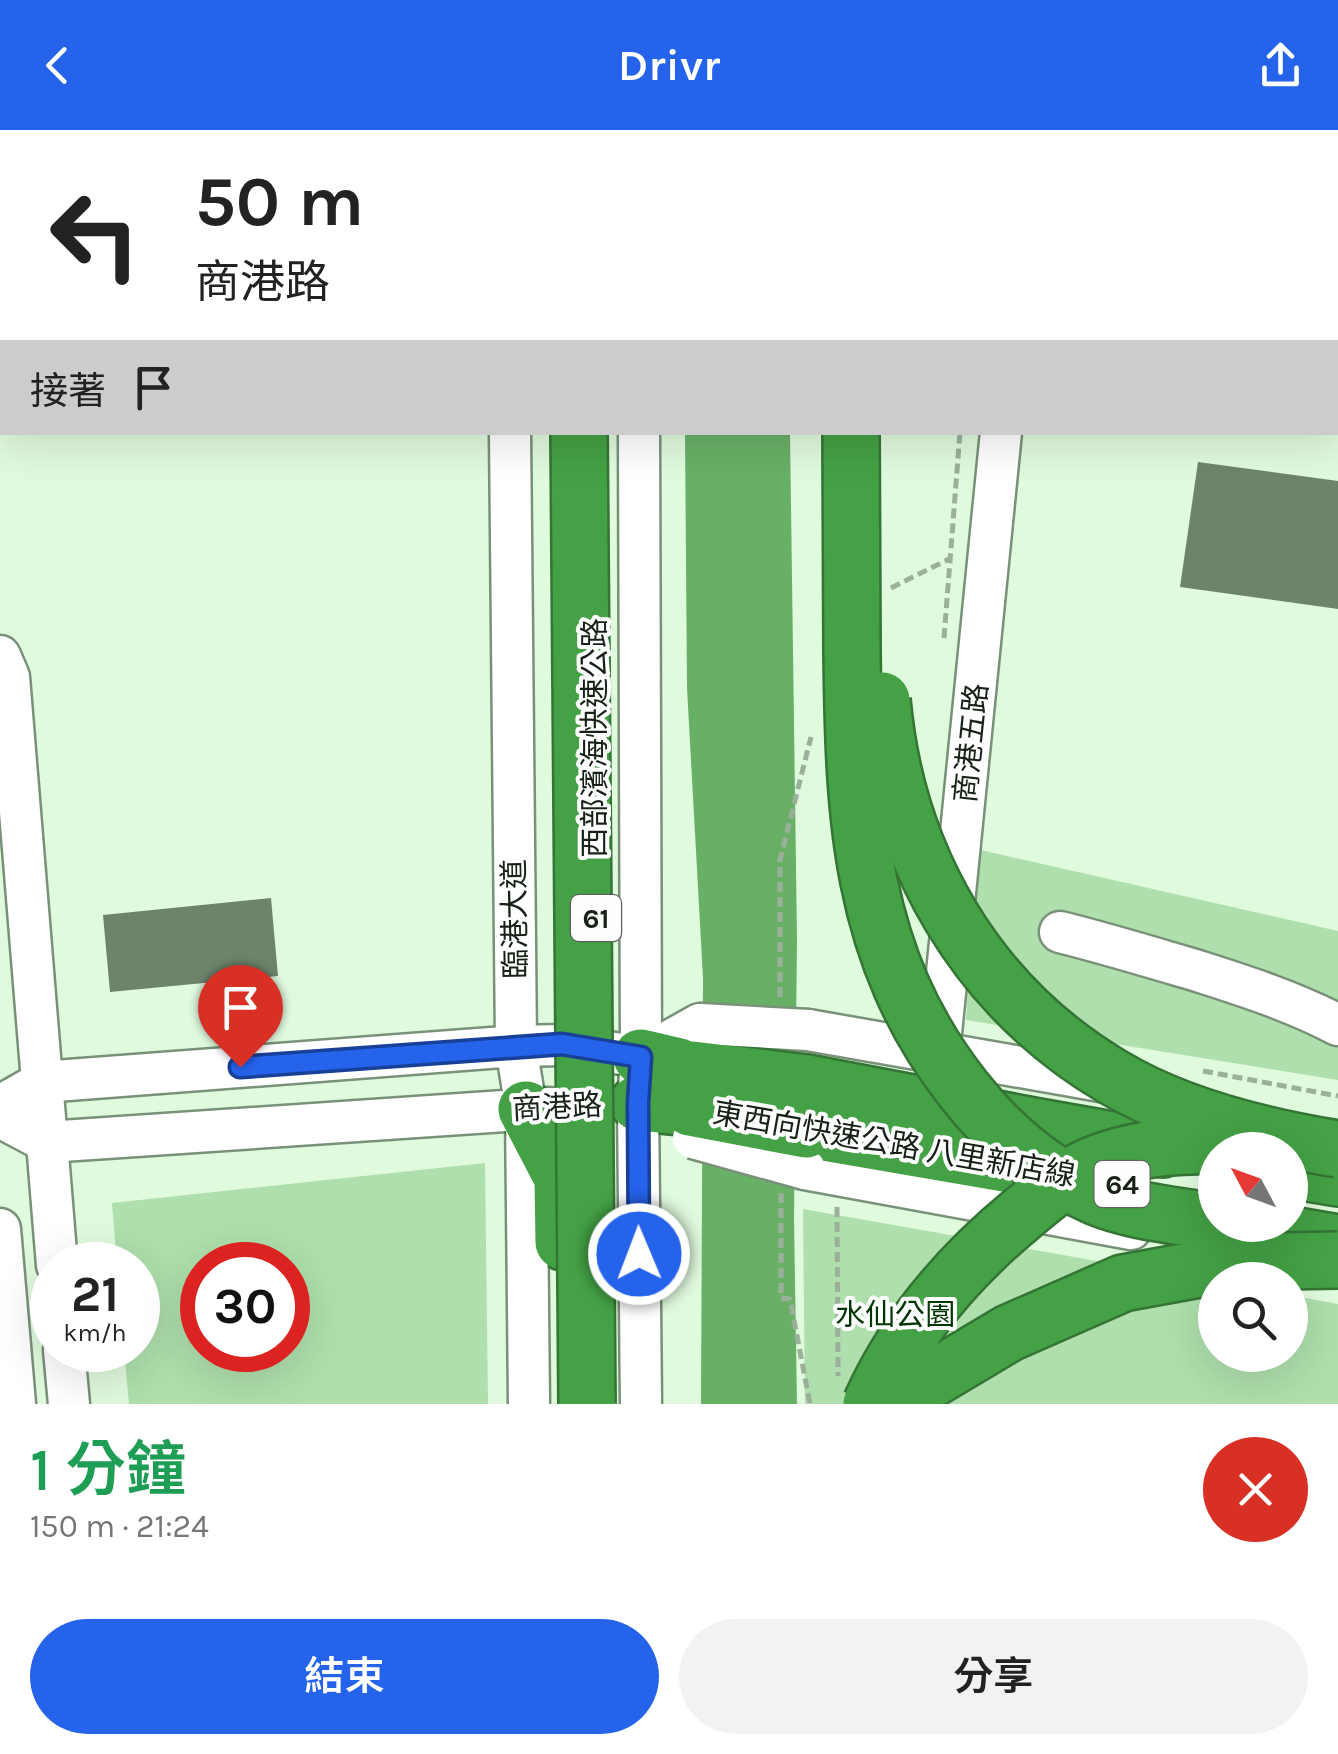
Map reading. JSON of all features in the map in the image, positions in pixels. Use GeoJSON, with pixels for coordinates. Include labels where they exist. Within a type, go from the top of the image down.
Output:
{"type":"FeatureCollection","features":[{"type":"Feature","properties":{"kind":"highway","name":"西部濱海快速公路"},"geometry":{"type":"LineString","coordinates":[[548,435],[552,1404]]}},
{"type":"Feature","properties":{"kind":"highway"},"geometry":{"type":"LineString","coordinates":[[579,435],[587,1404]]}},
{"type":"Feature","properties":{"kind":"highway","name":"西部濱海快速公路"},"geometry":{"type":"LineString","coordinates":[[592,435],[600,1404]]}},
{"type":"Feature","properties":{"kind":"highway"},"geometry":{"type":"LineString","coordinates":[[851,435],[856,802],[864,865],[893,970],[907,1002],[948,1071],[972,1102],[1034,1160],[1099,1198],[1198,1219]]}},
{"type":"Feature","properties":{"kind":"highway"},"geometry":{"type":"LineString","coordinates":[[877,435],[880,682],[885,732],[910,832],[948,913],[1013,999],[1057,1040],[1115,1078],[1235,1128],[1338,1150]]}},
{"type":"Feature","properties":{"kind":"highway","name":"東西向快速公路 八里新店線"},"geometry":{"type":"LineString","coordinates":[[676,1083],[805,1127],[1030,1147],[1198,1156]]}},
{"type":"Feature","properties":{"kind":"highway"},"geometry":{"type":"LineString","coordinates":[[526,1108],[562,1178],[564,1404]]}},
{"type":"Feature","properties":{"kind":"highway"},"geometry":{"type":"LineString","coordinates":[[855,1393],[903,1345],[941,1290],[984,1245],[1038,1200],[1084,1169],[1129,1154],[1177,1146],[1198,1147]]}},
{"type":"Feature","properties":{"kind":"highway","name":"東西向快速公路 八里新店線"},"geometry":{"type":"LineString","coordinates":[[1030,1147],[1198,1194]]}},
{"type":"Feature","properties":{"kind":"highway"},"geometry":{"type":"LineString","coordinates":[[1308,1159],[1338,1164]]}},
{"type":"Feature","properties":{"kind":"highway"},"geometry":{"type":"LineString","coordinates":[[1308,1173],[1338,1178]]}},
{"type":"Feature","properties":{"kind":"highway"},"geometry":{"type":"LineString","coordinates":[[1308,1214],[1338,1219]]}},
{"type":"Feature","properties":{"kind":"highway"},"geometry":{"type":"LineString","coordinates":[[1308,1238],[1338,1243]]}},
{"type":"Feature","properties":{"kind":"highway"},"geometry":{"type":"LineString","coordinates":[[890,1404],[1009,1333],[1123,1283],[1238,1262],[1338,1264]]}},
{"type":"Feature","properties":{"kind":"street","name":"臨港大道"},"geometry":{"type":"LineString","coordinates":[[510,435],[516,1046],[526,1108],[529,1404]]}},
{"type":"Feature","properties":{"kind":"street"},"geometry":{"type":"LineString","coordinates":[[561,435],[562,1044],[676,1083]]}},
{"type":"Feature","properties":{"kind":"street"},"geometry":{"type":"LineString","coordinates":[[638,435],[676,1083],[640,1404]]}},
{"type":"Feature","properties":{"kind":"street"},"geometry":{"type":"LineString","coordinates":[[869,435],[870,597]]}},
{"type":"Feature","properties":{"kind":"street","name":"商港五路"},"geometry":{"type":"LineString","coordinates":[[939,1052],[1002,435]]}},
{"type":"Feature","properties":{"kind":"street"},"geometry":{"type":"LineString","coordinates":[[0,656],[9,677],[55,1242]]}},
{"type":"Feature","properties":{"kind":"street"},"geometry":{"type":"LineString","coordinates":[[1060,932],[1216,977],[1302,1006],[1338,1025]]}},
{"type":"Feature","properties":{"kind":"street","name":"商港路"},"geometry":{"type":"LineString","coordinates":[[0,1106],[42,1082],[562,1044]]}},
{"type":"Feature","properties":{"kind":"street","name":"商港路"},"geometry":{"type":"LineString","coordinates":[[805,1127],[939,1052],[1338,1122]]}},
{"type":"Feature","properties":{"kind":"street","name":"商港路"},"geometry":{"type":"LineString","coordinates":[[47,1142],[526,1108],[676,1083],[805,1127],[1338,1264]]}},
{"type":"Feature","properties":{"kind":"street"},"geometry":{"type":"LineString","coordinates":[[658,1404],[656,1194],[676,1083]]}},
{"type":"Feature","properties":{"kind":"street"},"geometry":{"type":"LineString","coordinates":[[0,1117],[47,1142]]}},
{"type":"Feature","properties":{"kind":"street"},"geometry":{"type":"LineString","coordinates":[[0,1229],[15,1404]]}},
{"type":"Feature","properties":{"kind":"street"},"geometry":{"type":"LineString","coordinates":[[66,1372],[69,1404]]}},
{"type":"Feature","properties":{"kind":"path"},"geometry":{"type":"LineString","coordinates":[[870,597],[951,558],[960,435]]}},
{"type":"Feature","properties":{"kind":"path"},"geometry":{"type":"LineString","coordinates":[[780,999],[780,860],[812,734]]}},
{"type":"Feature","properties":{"kind":"path"},"geometry":{"type":"LineString","coordinates":[[805,1127],[836,1194],[855,1393]]}},
{"type":"Feature","properties":{"kind":"path"},"geometry":{"type":"LineString","coordinates":[[805,1127],[781,1298],[790,1298],[810,1404]]}},
{"type":"Feature","properties":{"kind":"green space"},"geometry":{"type":"Polygon","coordinates":[[[976,849],[1338,931],[1338,1080],[966,1020],[976,849]]]}},
{"type":"Feature","properties":{"kind":"green space"},"geometry":{"type":"Polygon","coordinates":[[[485,1163],[488,1404],[129,1404],[126,1372],[160,1372],[160,1242],[115,1242],[112,1203],[485,1163]]]}},
{"type":"Feature","properties":{"kind":"green space","name":"水仙公園"},"geometry":{"type":"Polygon","coordinates":[[[803,1209],[1198,1279],[1198,1372],[1308,1372],[1308,1298],[1338,1304],[1338,1404],[805,1404],[803,1209]]]}},
{"type":"Feature","properties":{"kind":"shaded area"},"geometry":{"type":"Polygon","coordinates":[[[685,435],[790,435],[797,939],[797,1404],[701,1404],[703,978],[687,688],[685,435]]]}},
{"type":"Feature","properties":{"kind":"building"},"geometry":{"type":"Polygon","coordinates":[[[1198,462],[1338,481],[1338,609],[1180,587],[1198,462]]]}},
{"type":"Feature","properties":{"kind":"building"},"geometry":{"type":"Polygon","coordinates":[[[271,898],[278,976],[110,992],[103,915],[271,898]]]}},
{"type":"Feature","properties":{"kind":"route"},"geometry":{"type":"LineString","coordinates":[[240,1067],[562,1044],[641,1057],[639,1254]]}}]}
